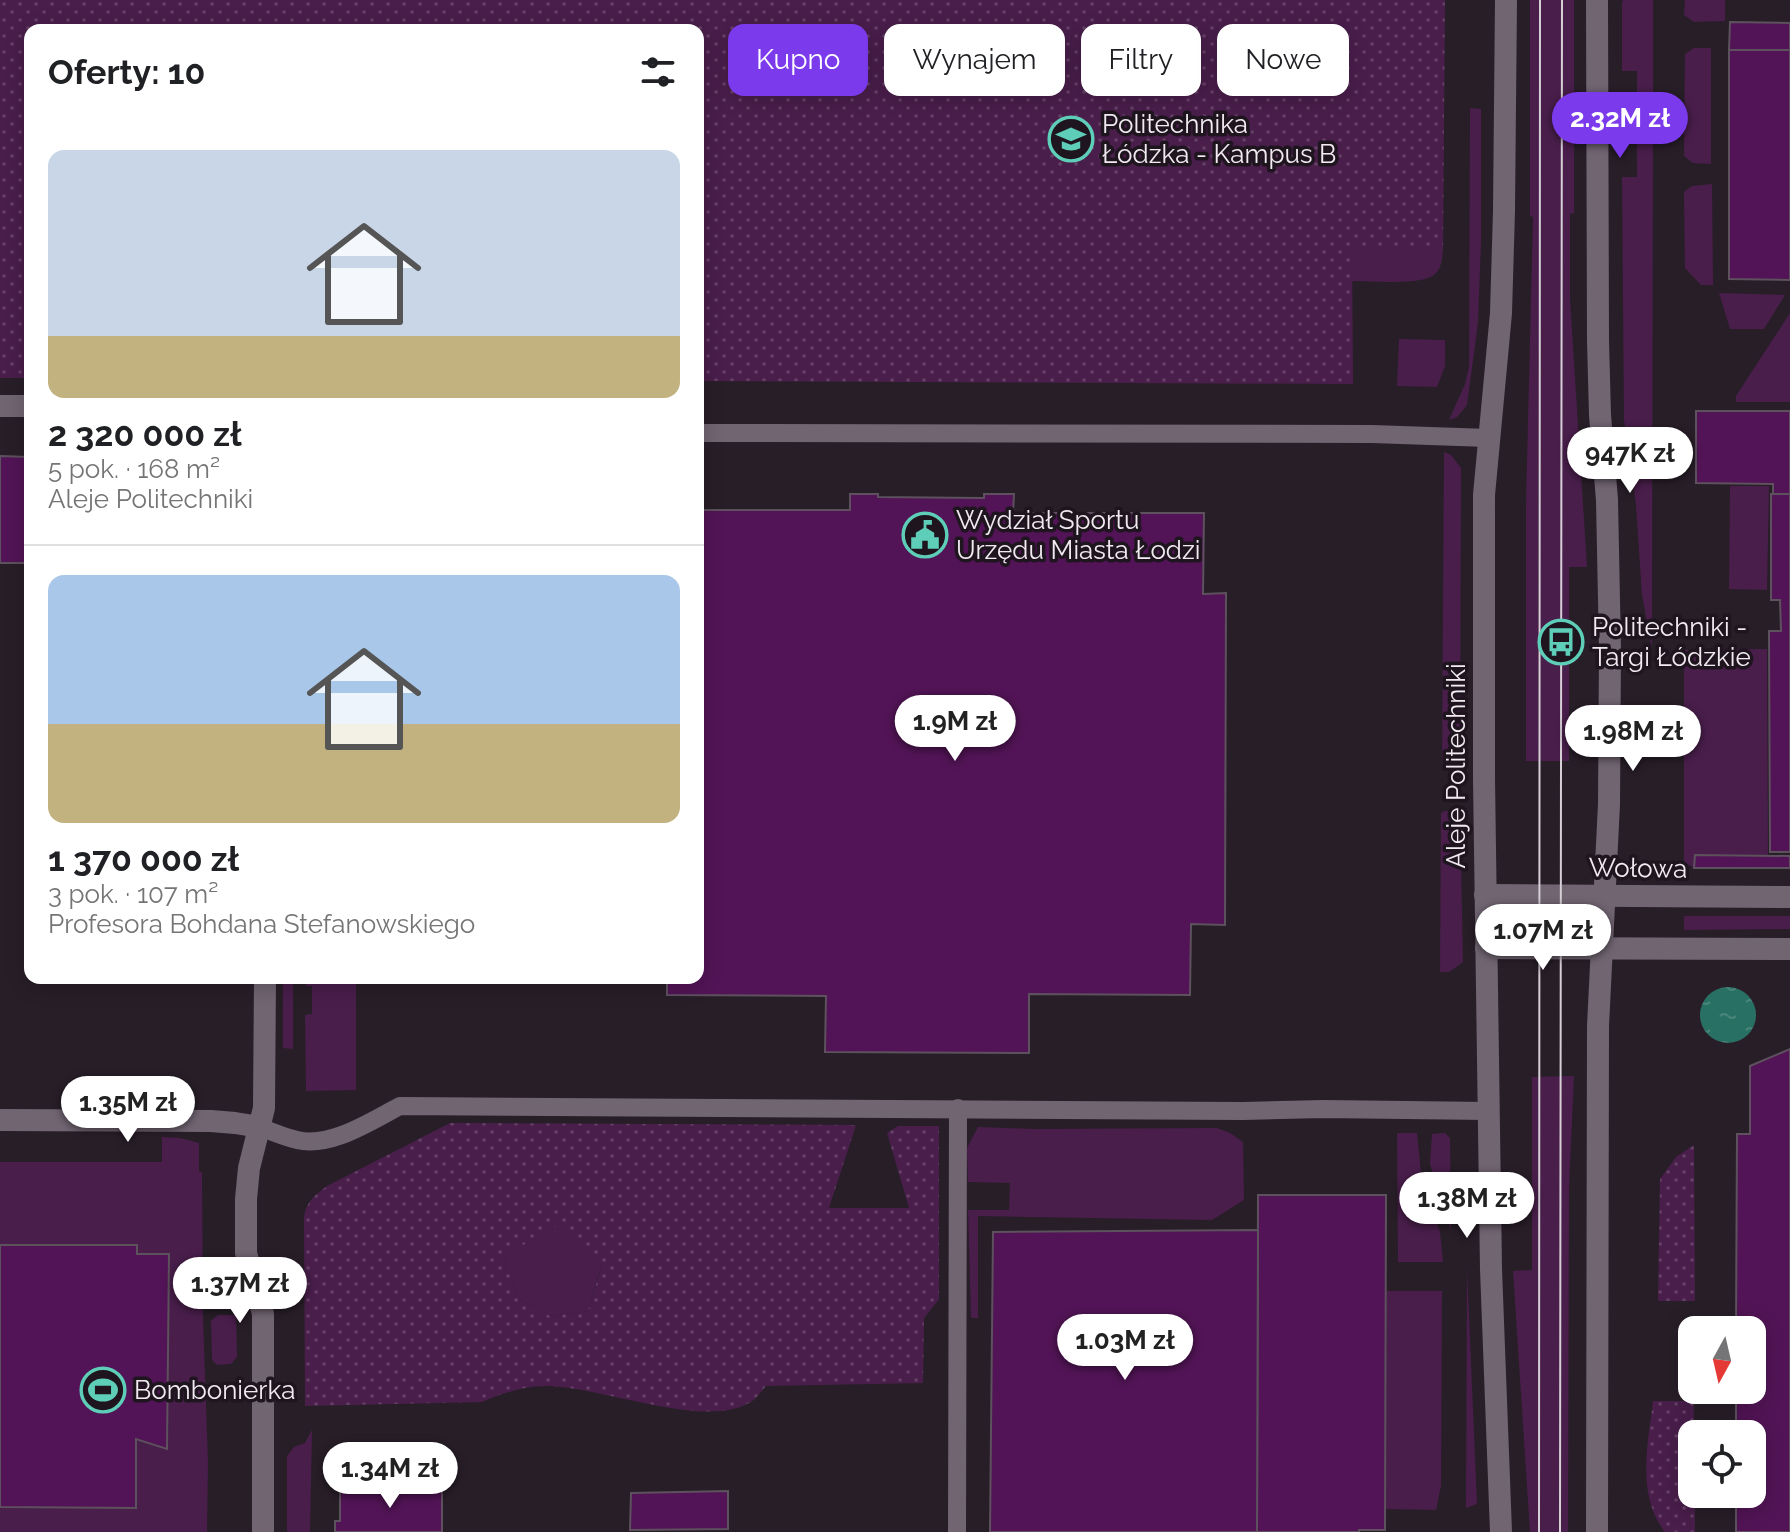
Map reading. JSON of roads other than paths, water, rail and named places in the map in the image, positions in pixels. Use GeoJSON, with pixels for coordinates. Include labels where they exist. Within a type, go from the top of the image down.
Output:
{"type":"FeatureCollection","features":[{"type":"Feature","properties":{"kind":"main road","name":"Aleje Politechniki"},"geometry":{"type":"LineString","coordinates":[[1501,1532],[1488,1111],[1484,495],[1501,313],[1506,0]]}},
{"type":"Feature","properties":{"kind":"main road"},"geometry":{"type":"LineString","coordinates":[[1597,0],[1598,341],[1610,650],[1610,779],[1598,1026],[1597,1532]]}},
{"type":"Feature","properties":{"kind":"main road"},"geometry":{"type":"LineString","coordinates":[[0,406],[24,406]]}},
{"type":"Feature","properties":{"kind":"main road","name":"Wołowa"},"geometry":{"type":"LineString","coordinates":[[1485,895],[1790,897]]}},
{"type":"Feature","properties":{"kind":"main road"},"geometry":{"type":"LineString","coordinates":[[1486,948],[1790,949]]}},
{"type":"Feature","properties":{"kind":"main road"},"geometry":{"type":"LineString","coordinates":[[263,1532],[263,1314],[245,1244],[249,1168],[264,1108],[265,984]]}},
{"type":"Feature","properties":{"kind":"main road"},"geometry":{"type":"LineString","coordinates":[[0,1120],[211,1121],[260,1127]]}},
{"type":"Feature","properties":{"kind":"lane"},"geometry":{"type":"LineString","coordinates":[[704,433],[1327,434],[1488,438]]}},
{"type":"Feature","properties":{"kind":"lane"},"geometry":{"type":"LineString","coordinates":[[260,1127],[300,1141],[333,1137],[353,1131],[400,1106],[1488,1111]]}},
{"type":"Feature","properties":{"kind":"lane"},"geometry":{"type":"LineString","coordinates":[[957,1532],[958,1108]]}},
{"type":"Feature","properties":{"kind":"water"},"geometry":{"type":"Polygon","coordinates":[[[1728,987],[1748,995],[1756,1015],[1748,1035],[1728,1043],[1708,1035],[1700,1015],[1708,995],[1728,987]]]}},
{"type":"Feature","properties":{"kind":"tram line"},"geometry":{"type":"LineString","coordinates":[[1539,1532],[1540,0]]}},
{"type":"Feature","properties":{"kind":"tram line"},"geometry":{"type":"LineString","coordinates":[[1560,1532],[1562,0]]}},
{"type":"Feature","properties":{"kind":"place","name":"Politechnika Łódzka - Kampus B"},"geometry":{"type":"Point","coordinates":[1071,139]}},
{"type":"Feature","properties":{"kind":"place","name":"Wydział Sportu Urzędu Miasta Łodzi"},"geometry":{"type":"Point","coordinates":[925,535]}},
{"type":"Feature","properties":{"kind":"place","name":"Politechniki - Targi Łódzkie"},"geometry":{"type":"Point","coordinates":[1561,642]}},
{"type":"Feature","properties":{"kind":"place","name":"Bombonierka"},"geometry":{"type":"Point","coordinates":[103,1390]}}]}
